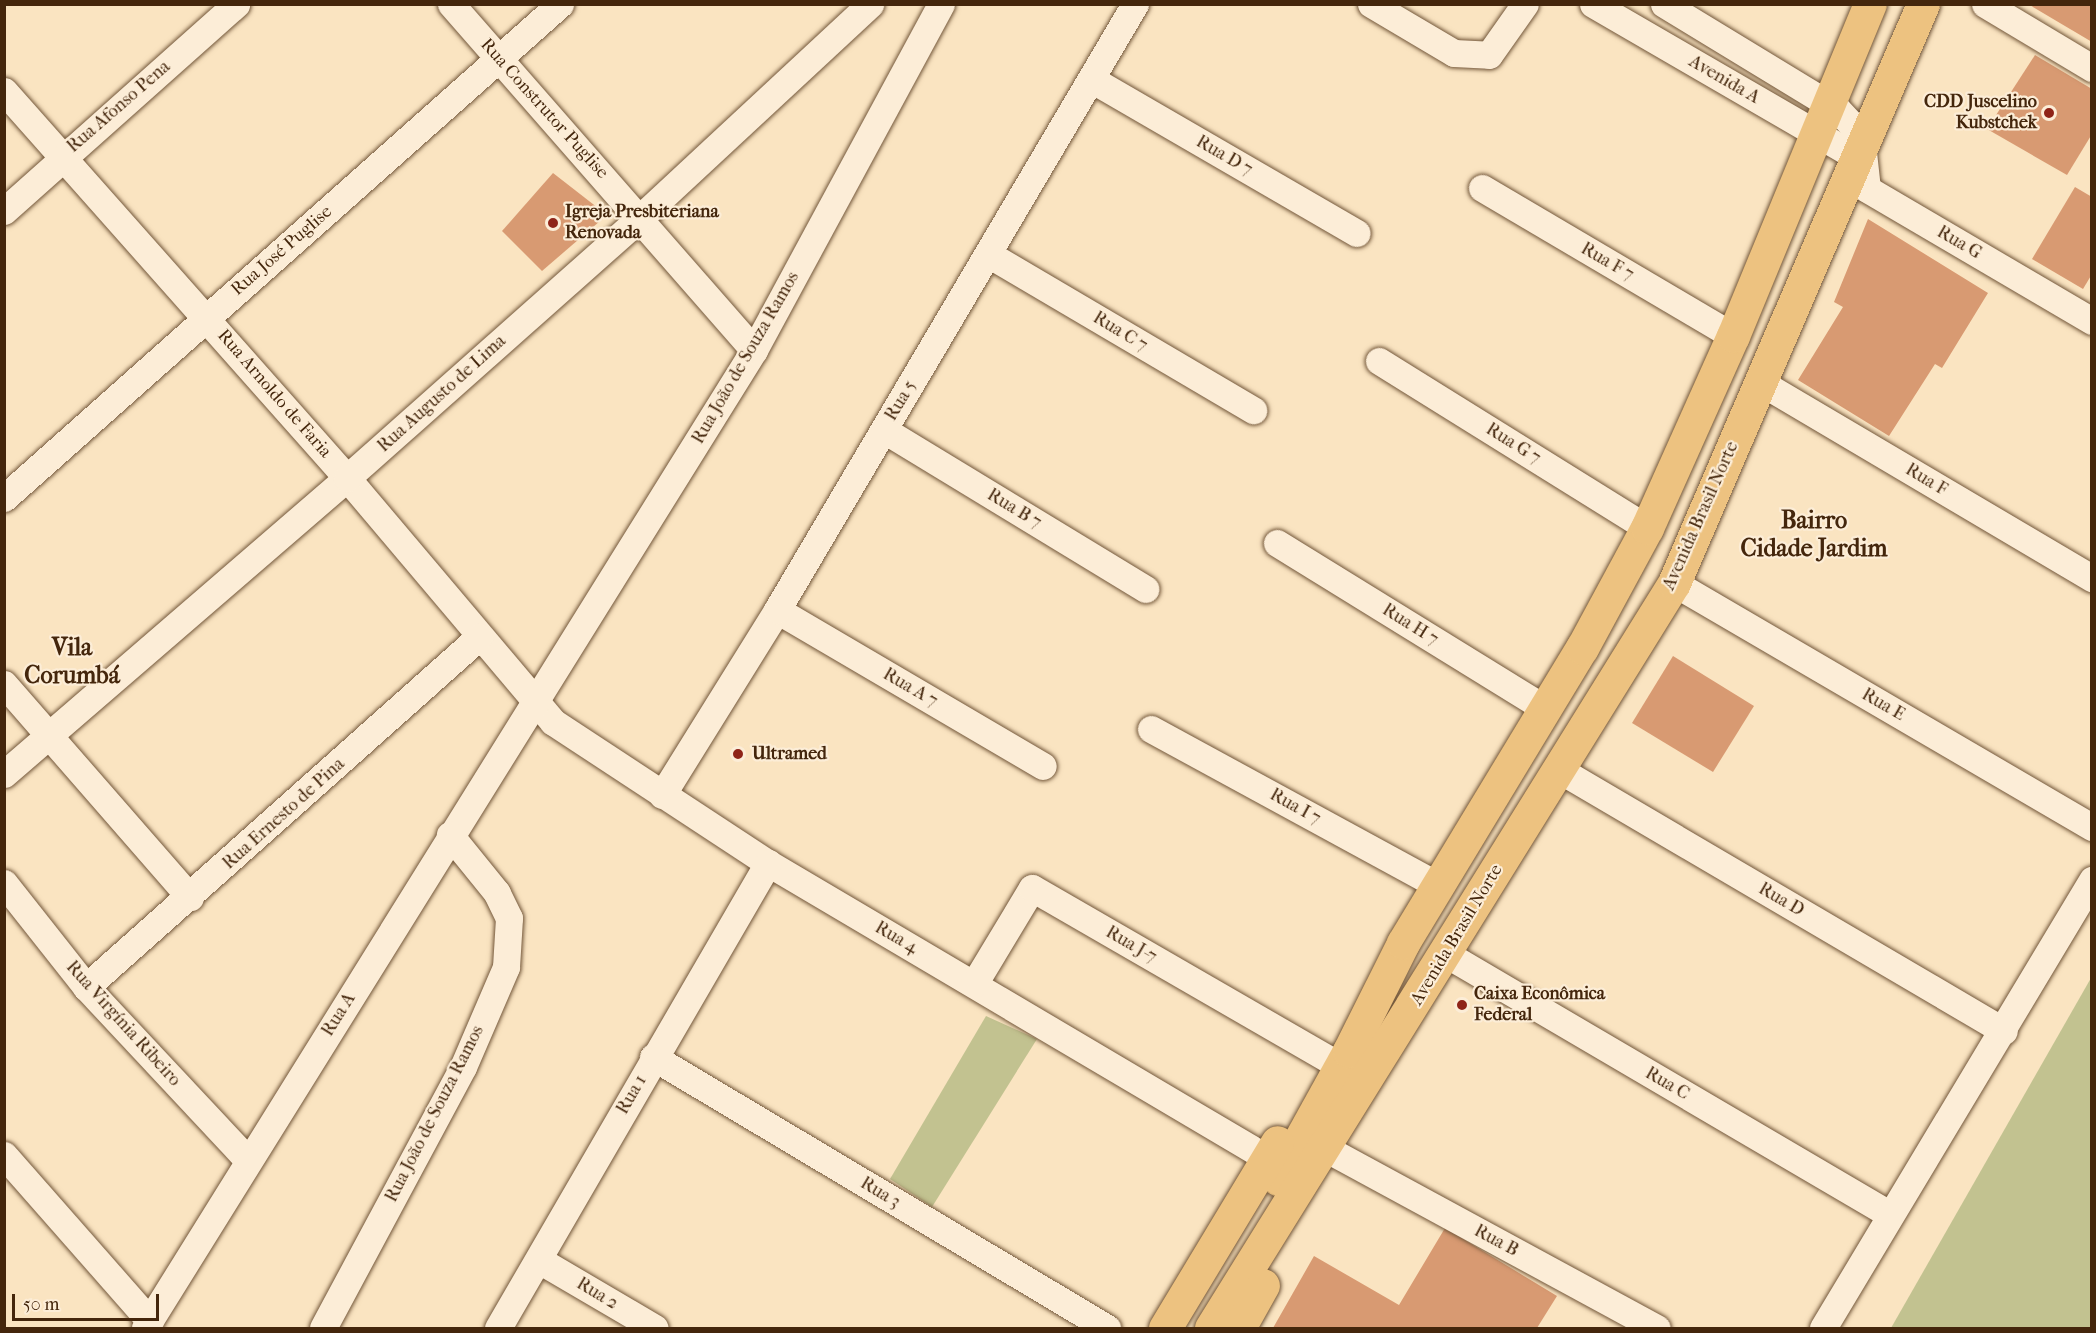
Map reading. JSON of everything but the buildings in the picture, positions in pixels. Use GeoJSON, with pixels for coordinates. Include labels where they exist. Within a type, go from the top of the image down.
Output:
{"type":"FeatureCollection","features":[{"type":"Feature","properties":{"kind":"main road"},"geometry":{"type":"LineString","coordinates":[[1194,1329],[1403,943],[1439,886],[1543,707],[1582,648],[1647,528],[1733,336],[1870,4]]}},
{"type":"Feature","properties":{"kind":"main road","name":"Avenida Brasil Norte"},"geometry":{"type":"LineString","coordinates":[[1211,1329],[1333,1130],[1363,1088],[1674,582],[1858,150],[1923,4]]}},
{"type":"Feature","properties":{"kind":"main road"},"geometry":{"type":"LineString","coordinates":[[1165,1329],[1328,1059],[1372,1002]]}},
{"type":"Feature","properties":{"kind":"main road","name":"Avenida Brasil Norte"},"geometry":{"type":"LineString","coordinates":[[1239,1329],[1336,1154],[1363,1088]]}},
{"type":"Feature","properties":{"kind":"street","name":"Rua Afonso Pena"},"geometry":{"type":"LineString","coordinates":[[4,210],[236,4]]}},
{"type":"Feature","properties":{"kind":"street","name":"Rua Construtor Puglise"},"geometry":{"type":"LineString","coordinates":[[451,4],[641,217],[754,350]]}},
{"type":"Feature","properties":{"kind":"street","name":"Rua José Puglise"},"geometry":{"type":"LineString","coordinates":[[4,498],[561,4]]}},
{"type":"Feature","properties":{"kind":"street","name":"Rua Augusto de Lima"},"geometry":{"type":"LineString","coordinates":[[4,774],[347,478],[641,217],[870,4]]}},
{"type":"Feature","properties":{"kind":"street","name":"Rua João de Souza Ramos"},"geometry":{"type":"LineString","coordinates":[[537,704],[754,350],[941,4]]}},
{"type":"Feature","properties":{"kind":"street","name":"Rua 5"},"geometry":{"type":"LineString","coordinates":[[662,795],[777,610],[1135,4]]}},
{"type":"Feature","properties":{"kind":"street"},"geometry":{"type":"LineString","coordinates":[[1371,4],[1454,53],[1489,54],[1525,4]]}},
{"type":"Feature","properties":{"kind":"street","name":"Avenida A"},"geometry":{"type":"LineString","coordinates":[[1593,4],[1815,133],[1858,150],[1855,128],[1828,103],[1665,4]]}},
{"type":"Feature","properties":{"kind":"street"},"geometry":{"type":"LineString","coordinates":[[1985,4],[2091,68]]}},
{"type":"Feature","properties":{"kind":"street","name":"Rua D 7"},"geometry":{"type":"LineString","coordinates":[[1091,79],[1357,233]]}},
{"type":"Feature","properties":{"kind":"street","name":"Rua Arnoldo de Faria"},"geometry":{"type":"LineString","coordinates":[[4,91],[347,478],[479,638],[537,704]]}},
{"type":"Feature","properties":{"kind":"street","name":"Rua G"},"geometry":{"type":"LineString","coordinates":[[1858,150],[1867,189],[2091,321]]}},
{"type":"Feature","properties":{"kind":"street","name":"Rua F 7"},"geometry":{"type":"LineString","coordinates":[[1482,188],[1733,336]]}},
{"type":"Feature","properties":{"kind":"street","name":"Rua C 7"},"geometry":{"type":"LineString","coordinates":[[988,254],[1253,410]]}},
{"type":"Feature","properties":{"kind":"street","name":"Rua G 7"},"geometry":{"type":"LineString","coordinates":[[1379,361],[1647,528]]}},
{"type":"Feature","properties":{"kind":"street","name":"Rua F"},"geometry":{"type":"LineString","coordinates":[[1760,382],[2091,578]]}},
{"type":"Feature","properties":{"kind":"street","name":"Rua B 7"},"geometry":{"type":"LineString","coordinates":[[884,430],[1145,589]]}},
{"type":"Feature","properties":{"kind":"street","name":"Rua H 7"},"geometry":{"type":"LineString","coordinates":[[1277,543],[1543,707]]}},
{"type":"Feature","properties":{"kind":"street","name":"Rua E"},"geometry":{"type":"LineString","coordinates":[[1674,582],[2091,827]]}},
{"type":"Feature","properties":{"kind":"street","name":"Rua A 7"},"geometry":{"type":"LineString","coordinates":[[777,610],[1043,766]]}},
{"type":"Feature","properties":{"kind":"street","name":"Rua Ernesto de Pina"},"geometry":{"type":"LineString","coordinates":[[86,987],[479,638]]}},
{"type":"Feature","properties":{"kind":"street"},"geometry":{"type":"LineString","coordinates":[[4,684],[190,897]]}},
{"type":"Feature","properties":{"kind":"street","name":"Rua 4"},"geometry":{"type":"LineString","coordinates":[[537,704],[553,722],[768,863],[1267,1158]]}},
{"type":"Feature","properties":{"kind":"street","name":"Rua A"},"geometry":{"type":"LineString","coordinates":[[147,1325],[450,835],[537,704]]}},
{"type":"Feature","properties":{"kind":"street","name":"Rua I 7"},"geometry":{"type":"LineString","coordinates":[[1151,729],[1439,886]]}},
{"type":"Feature","properties":{"kind":"street","name":"Rua D"},"geometry":{"type":"LineString","coordinates":[[1558,769],[2004,1031]]}},
{"type":"Feature","properties":{"kind":"street","name":"Rua João de Souza Ramos"},"geometry":{"type":"LineString","coordinates":[[322,1329],[463,1067],[506,967],[509,918],[497,893],[450,835]]}},
{"type":"Feature","properties":{"kind":"street","name":"Rua 1"},"geometry":{"type":"LineString","coordinates":[[498,1329],[653,1057],[768,863]]}},
{"type":"Feature","properties":{"kind":"street"},"geometry":{"type":"LineString","coordinates":[[1823,1329],[1889,1214],[2004,1031],[2091,880]]}},
{"type":"Feature","properties":{"kind":"street","name":"Rua Virgínia Ribeiro"},"geometry":{"type":"LineString","coordinates":[[4,883],[86,987],[248,1160]]}},
{"type":"Feature","properties":{"kind":"street","name":"Rua J-7"},"geometry":{"type":"LineString","coordinates":[[974,984],[1032,888],[1328,1059]]}},
{"type":"Feature","properties":{"kind":"street","name":"Rua C"},"geometry":{"type":"LineString","coordinates":[[1446,954],[1889,1214]]}},
{"type":"Feature","properties":{"kind":"street","name":"Rua 3"},"geometry":{"type":"LineString","coordinates":[[653,1057],[1107,1329]]}},
{"type":"Feature","properties":{"kind":"street","name":"Rua B"},"geometry":{"type":"LineString","coordinates":[[1336,1154],[1657,1329]]}},
{"type":"Feature","properties":{"kind":"street"},"geometry":{"type":"LineString","coordinates":[[4,1155],[147,1325]]}},
{"type":"Feature","properties":{"kind":"street","name":"Rua 2"},"geometry":{"type":"LineString","coordinates":[[539,1260],[655,1329]]}},
{"type":"Feature","properties":{"kind":"green space"},"geometry":{"type":"Polygon","coordinates":[[[2091,978],[2091,1328],[1891,1328],[2091,978]]]}},
{"type":"Feature","properties":{"kind":"green space"},"geometry":{"type":"Polygon","coordinates":[[[986,1016],[1037,1039],[932,1207],[890,1179],[986,1016]]]}},
{"type":"Feature","properties":{"kind":"place","name":"CDD Juscelino Kubstchek"},"geometry":{"type":"Point","coordinates":[2049,113]}},
{"type":"Feature","properties":{"kind":"place","name":"Igreja Presbiteriana Renovada"},"geometry":{"type":"Point","coordinates":[553,223]}},
{"type":"Feature","properties":{"kind":"place","name":"Ultramed"},"geometry":{"type":"Point","coordinates":[738,754]}},
{"type":"Feature","properties":{"kind":"place","name":"Caixa Econômica Federal"},"geometry":{"type":"Point","coordinates":[1462,1005]}},
{"type":"Feature","properties":{"kind":"district","name":"Bairro Cidade Jardim"},"geometry":{"type":"Point","coordinates":[1814,535]}},
{"type":"Feature","properties":{"kind":"district","name":"Vila Corumbá"},"geometry":{"type":"Point","coordinates":[72,662]}}]}
